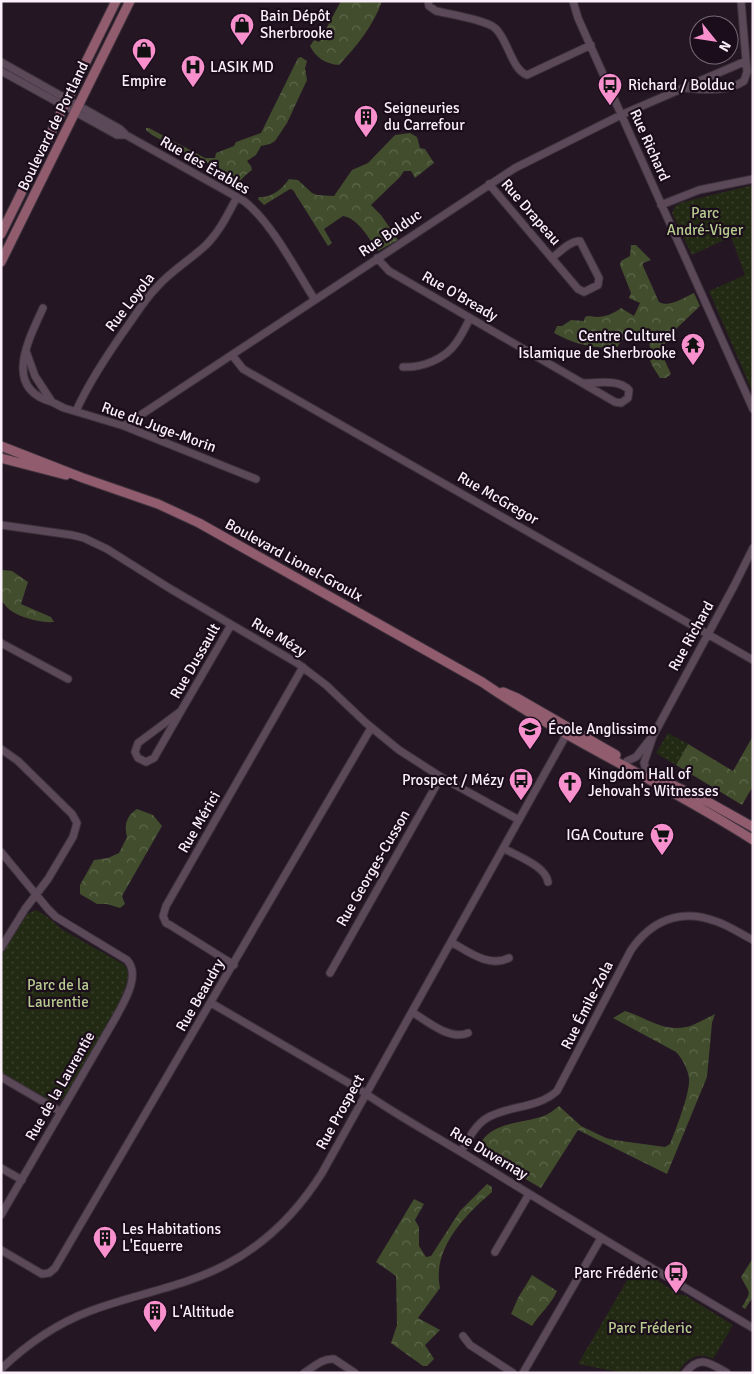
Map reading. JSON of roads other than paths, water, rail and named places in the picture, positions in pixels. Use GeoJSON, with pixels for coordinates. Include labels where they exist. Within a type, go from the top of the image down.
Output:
{"type":"FeatureCollection","features":[{"type":"Feature","properties":{"kind":"main road","name":"Boulevard de Portland"},"geometry":{"type":"LineString","coordinates":[[1,234],[116,1]]}},
{"type":"Feature","properties":{"kind":"main road","name":"Boulevard de Portland"},"geometry":{"type":"LineString","coordinates":[[1,262],[130,1]]}},
{"type":"Feature","properties":{"kind":"main road","name":"Boulevard Lionel-Groulx"},"geometry":{"type":"LineString","coordinates":[[3,446],[83,478],[158,504],[199,523],[482,682],[514,704],[753,826]]}},
{"type":"Feature","properties":{"kind":"main road","name":"Boulevard Lionel-Groulx"},"geometry":{"type":"LineString","coordinates":[[1,458],[57,474],[83,478]]}},
{"type":"Feature","properties":{"kind":"main road","name":"Boulevard Lionel-Groulx"},"geometry":{"type":"LineString","coordinates":[[568,732],[701,807],[753,840]]}},
{"type":"Feature","properties":{"kind":"street","name":"Rue Richard"},"geometry":{"type":"LineString","coordinates":[[573,1],[578,18],[753,409]]}},
{"type":"Feature","properties":{"kind":"street"},"geometry":{"type":"LineString","coordinates":[[741,1],[746,61]]}},
{"type":"Feature","properties":{"kind":"street"},"geometry":{"type":"LineString","coordinates":[[428,4],[436,11],[487,24],[496,29],[518,68],[527,75],[591,45]]}},
{"type":"Feature","properties":{"kind":"street","name":"Rue Bolduc"},"geometry":{"type":"LineString","coordinates":[[124,426],[515,168],[621,115],[746,61],[746,77],[739,84],[715,89],[685,88]]}},
{"type":"Feature","properties":{"kind":"street","name":"Rue des Érables"},"geometry":{"type":"LineString","coordinates":[[1,62],[117,135],[126,136],[237,197],[252,208],[265,222],[315,300]]}},
{"type":"Feature","properties":{"kind":"street","name":"Rue des Érables"},"geometry":{"type":"LineString","coordinates":[[1,71],[66,102]]}},
{"type":"Feature","properties":{"kind":"street"},"geometry":{"type":"LineString","coordinates":[[661,205],[699,190],[753,179]]}},
{"type":"Feature","properties":{"kind":"street","name":"Rue Drapeau"},"geometry":{"type":"LineString","coordinates":[[489,184],[552,258],[581,291],[588,291],[598,284],[599,278],[580,241],[570,244],[552,258]]}},
{"type":"Feature","properties":{"kind":"street","name":"Rue Loyola"},"geometry":{"type":"LineString","coordinates":[[76,411],[102,363],[151,294],[165,279],[205,246],[214,236],[237,197]]}},
{"type":"Feature","properties":{"kind":"street","name":"Rue O'Bready"},"geometry":{"type":"LineString","coordinates":[[377,258],[389,271],[618,403],[624,402],[628,398],[629,390],[623,385],[584,383]]}},
{"type":"Feature","properties":{"kind":"street","name":"Rue du Juge-Morin"},"geometry":{"type":"LineString","coordinates":[[43,308],[26,351],[22,368],[24,381],[39,397],[124,426],[256,479]]}},
{"type":"Feature","properties":{"kind":"street"},"geometry":{"type":"LineString","coordinates":[[403,367],[425,365],[448,352],[456,343],[470,318]]}},
{"type":"Feature","properties":{"kind":"street"},"geometry":{"type":"LineString","coordinates":[[26,351],[35,376],[52,402]]}},
{"type":"Feature","properties":{"kind":"street","name":"Rue McGregor"},"geometry":{"type":"LineString","coordinates":[[232,355],[243,369],[753,660]]}},
{"type":"Feature","properties":{"kind":"street","name":"Rue Mézy"},"geometry":{"type":"LineString","coordinates":[[1,525],[84,538],[107,549],[303,668],[326,684],[371,728],[406,755],[441,777],[519,820]]}},
{"type":"Feature","properties":{"kind":"street","name":"Rue Richard"},"geometry":{"type":"LineString","coordinates":[[647,773],[644,763],[653,736],[753,548]]}},
{"type":"Feature","properties":{"kind":"street","name":"Rue Dussault"},"geometry":{"type":"LineString","coordinates":[[182,711],[138,743],[135,749],[138,758],[146,762],[154,758],[182,711],[231,625]]}},
{"type":"Feature","properties":{"kind":"street"},"geometry":{"type":"LineString","coordinates":[[1,643],[68,679]]}},
{"type":"Feature","properties":{"kind":"street","name":"Rue Mérici"},"geometry":{"type":"LineString","coordinates":[[234,965],[166,923],[163,916],[166,906],[303,668]]}},
{"type":"Feature","properties":{"kind":"street","name":"Rue Beaudry"},"geometry":{"type":"LineString","coordinates":[[1,1250],[42,1274],[49,1273],[56,1268],[371,728]]}},
{"type":"Feature","properties":{"kind":"street","name":"Rue Prospect"},"geometry":{"type":"LineString","coordinates":[[1,1369],[32,1342],[66,1321],[91,1310],[196,1278],[226,1264],[258,1245],[284,1221],[312,1188],[366,1095],[568,732]]}},
{"type":"Feature","properties":{"kind":"street","name":"Rue Richard"},"geometry":{"type":"LineString","coordinates":[[627,761],[636,757],[653,736]]}},
{"type":"Feature","properties":{"kind":"street"},"geometry":{"type":"LineString","coordinates":[[1,749],[18,761],[72,814],[77,824],[74,837],[48,880],[25,909],[1,948]]}},
{"type":"Feature","properties":{"kind":"street","name":"Rue Georges-Cusson"},"geometry":{"type":"LineString","coordinates":[[330,973],[441,777]]}},
{"type":"Feature","properties":{"kind":"street"},"geometry":{"type":"LineString","coordinates":[[503,848],[542,870],[548,878],[548,882]]}},
{"type":"Feature","properties":{"kind":"street"},"geometry":{"type":"LineString","coordinates":[[1,852],[36,895]]}},
{"type":"Feature","properties":{"kind":"street","name":"Rue de la Laurentie"},"geometry":{"type":"LineString","coordinates":[[1,1215],[121,1008],[132,980],[132,968],[127,960],[56,917],[36,895]]}},
{"type":"Feature","properties":{"kind":"street","name":"Rue Émile-Zola"},"geometry":{"type":"LineString","coordinates":[[461,1152],[474,1130],[486,1118],[540,1102],[556,1091],[631,950],[645,933],[653,927],[661,922],[680,917],[699,917],[716,921],[753,940]]}},
{"type":"Feature","properties":{"kind":"street"},"geometry":{"type":"LineString","coordinates":[[451,942],[488,961],[499,962],[510,958]]}},
{"type":"Feature","properties":{"kind":"street","name":"Rue Duvernay"},"geometry":{"type":"LineString","coordinates":[[211,1003],[753,1328]]}},
{"type":"Feature","properties":{"kind":"street"},"geometry":{"type":"LineString","coordinates":[[412,1012],[450,1034],[468,1033]]}},
{"type":"Feature","properties":{"kind":"street"},"geometry":{"type":"LineString","coordinates":[[1,1077],[61,1112]]}},
{"type":"Feature","properties":{"kind":"street"},"geometry":{"type":"LineString","coordinates":[[1,1168],[22,1180]]}},
{"type":"Feature","properties":{"kind":"street"},"geometry":{"type":"LineString","coordinates":[[496,1252],[529,1194]]}},
{"type":"Feature","properties":{"kind":"street"},"geometry":{"type":"LineString","coordinates":[[523,1373],[601,1238]]}},
{"type":"Feature","properties":{"kind":"street"},"geometry":{"type":"LineString","coordinates":[[463,1336],[470,1345],[512,1373]]}},
{"type":"Feature","properties":{"kind":"street"},"geometry":{"type":"LineString","coordinates":[[304,1373],[323,1361],[330,1359],[334,1359],[356,1373]]}},
{"type":"Feature","properties":{"kind":"street"},"geometry":{"type":"LineString","coordinates":[[685,1373],[701,1361],[708,1362],[727,1373]]}},
{"type":"Feature","properties":{"kind":"place","name":"Bain Dépôt Sherbrooke"},"geometry":{"type":"Point","coordinates":[242,46]}},
{"type":"Feature","properties":{"kind":"place","name":"Empire"},"geometry":{"type":"Point","coordinates":[144,71]}},
{"type":"Feature","properties":{"kind":"place","name":"LASIK MD"},"geometry":{"type":"Point","coordinates":[193,88]}},
{"type":"Feature","properties":{"kind":"place","name":"Richard / Bolduc"},"geometry":{"type":"Point","coordinates":[610,106]}},
{"type":"Feature","properties":{"kind":"place","name":"Seigneuries du Carrefour"},"geometry":{"type":"Point","coordinates":[366,138]}},
{"type":"Feature","properties":{"kind":"place","name":"Centre Culturel Islamique de Sherbrooke"},"geometry":{"type":"Point","coordinates":[693,366]}},
{"type":"Feature","properties":{"kind":"place","name":"École Anglissimo"},"geometry":{"type":"Point","coordinates":[530,750]}},
{"type":"Feature","properties":{"kind":"place","name":"Prospect / Mézy"},"geometry":{"type":"Point","coordinates":[521,801]}},
{"type":"Feature","properties":{"kind":"place","name":"Kingdom Hall of Jehovah's Witnesses"},"geometry":{"type":"Point","coordinates":[570,804]}},
{"type":"Feature","properties":{"kind":"place","name":"IGA Couture"},"geometry":{"type":"Point","coordinates":[662,856]}},
{"type":"Feature","properties":{"kind":"place","name":"Les Habitations L'Equerre"},"geometry":{"type":"Point","coordinates":[105,1259]}},
{"type":"Feature","properties":{"kind":"place","name":"Parc Frédéric"},"geometry":{"type":"Point","coordinates":[676,1294]}},
{"type":"Feature","properties":{"kind":"place","name":"L'Altitude"},"geometry":{"type":"Point","coordinates":[155,1333]}},
{"type":"Feature","properties":{"kind":"park label","name":"Parc André-Viger"},"geometry":{"type":"Point","coordinates":[705,222]}},
{"type":"Feature","properties":{"kind":"park label","name":"Parc de la Laurentie"},"geometry":{"type":"Point","coordinates":[58,994]}},
{"type":"Feature","properties":{"kind":"park label","name":"Parc Fréderic"},"geometry":{"type":"Point","coordinates":[650,1328]}}]}
